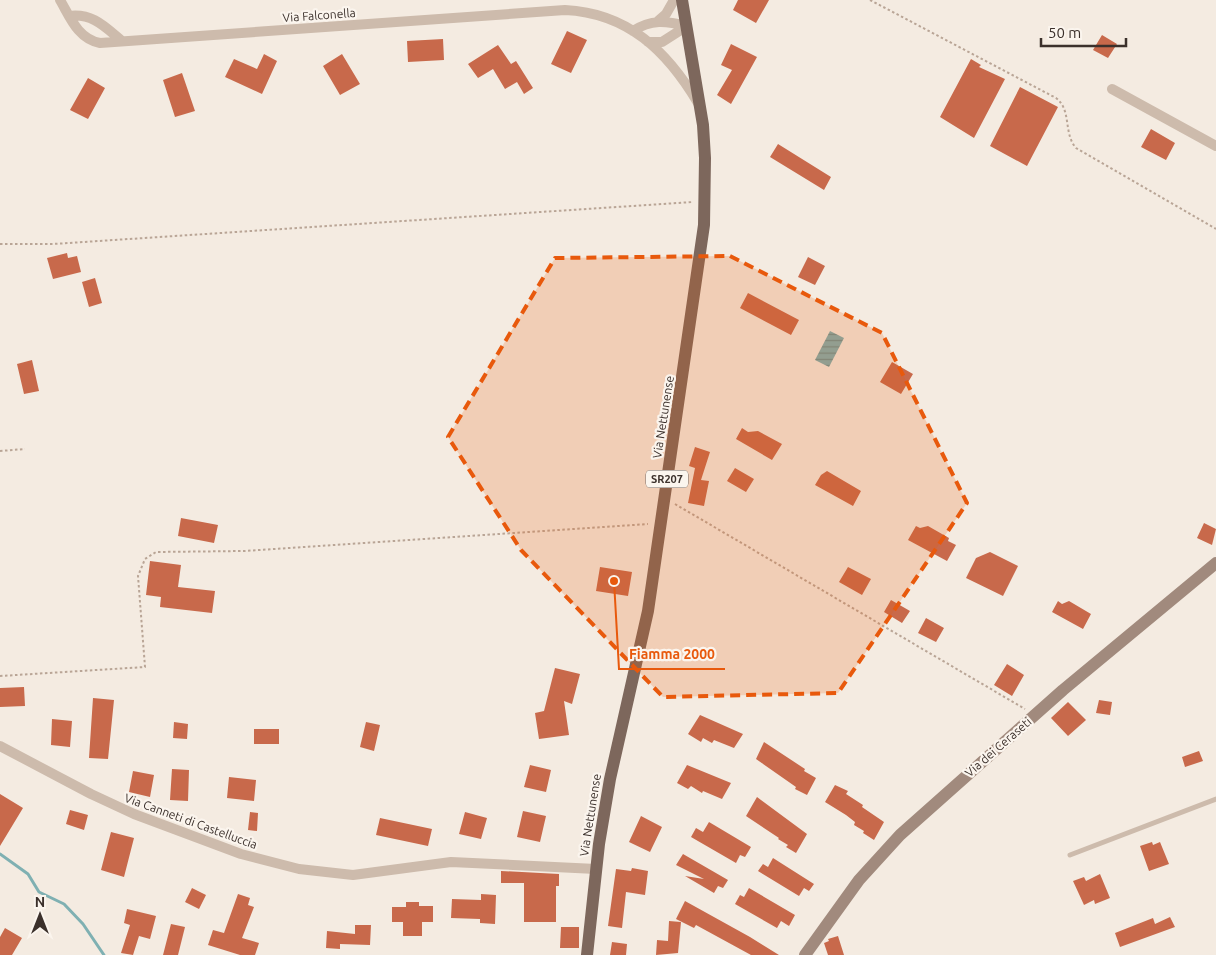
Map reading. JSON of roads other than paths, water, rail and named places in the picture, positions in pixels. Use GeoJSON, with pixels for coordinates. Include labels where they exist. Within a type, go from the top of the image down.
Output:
{"type":"FeatureCollection","features":[{"type":"Feature","properties":{"kind":"main road","name":"Via Nettunense"},"geometry":{"type":"LineString","coordinates":[[587,955],[596,869],[610,779],[644,632],[702,245],[705,202],[705,158],[701,108],[682,0]]}},
{"type":"Feature","properties":{"kind":"street","name":"Via Falconella"},"geometry":{"type":"LineString","coordinates":[[60,0],[79,32],[93,42],[564,10],[585,11],[602,15],[632,31],[666,57],[678,70],[701,108]]}},
{"type":"Feature","properties":{"kind":"street"},"geometry":{"type":"LineString","coordinates":[[658,21],[666,14],[674,0]]}},
{"type":"Feature","properties":{"kind":"street"},"geometry":{"type":"LineString","coordinates":[[69,16],[87,16],[97,20],[122,41]]}},
{"type":"Feature","properties":{"kind":"street"},"geometry":{"type":"LineString","coordinates":[[632,31],[642,25],[658,21],[687,26]]}},
{"type":"Feature","properties":{"kind":"street"},"geometry":{"type":"LineString","coordinates":[[648,42],[662,42],[687,26]]}},
{"type":"Feature","properties":{"kind":"street"},"geometry":{"type":"LineString","coordinates":[[1112,89],[1216,146]]}},
{"type":"Feature","properties":{"kind":"street","name":"Via dei Ceraseti"},"geometry":{"type":"LineString","coordinates":[[805,955],[859,880],[891,844],[1035,715],[1216,563]]}},
{"type":"Feature","properties":{"kind":"street","name":"Via Canneti di Castelluccia"},"geometry":{"type":"LineString","coordinates":[[0,746],[91,794],[134,814],[240,854],[306,870],[353,875],[451,862],[596,869]]}},
{"type":"Feature","properties":{"kind":"lane"},"geometry":{"type":"LineString","coordinates":[[1070,855],[1216,799]]}},
{"type":"Feature","properties":{"kind":"water"},"geometry":{"type":"Polygon","coordinates":[[[830,331],[844,338],[829,367],[815,360],[830,331]]]}},
{"type":"Feature","properties":{"kind":"waterway"},"geometry":{"type":"LineString","coordinates":[[0,854],[28,874],[39,892],[64,904],[83,924],[104,955]]}},
{"type":"Feature","properties":{"kind":"place","name":"Fiamma 2000"},"geometry":{"type":"Point","coordinates":[614,581]}}]}
